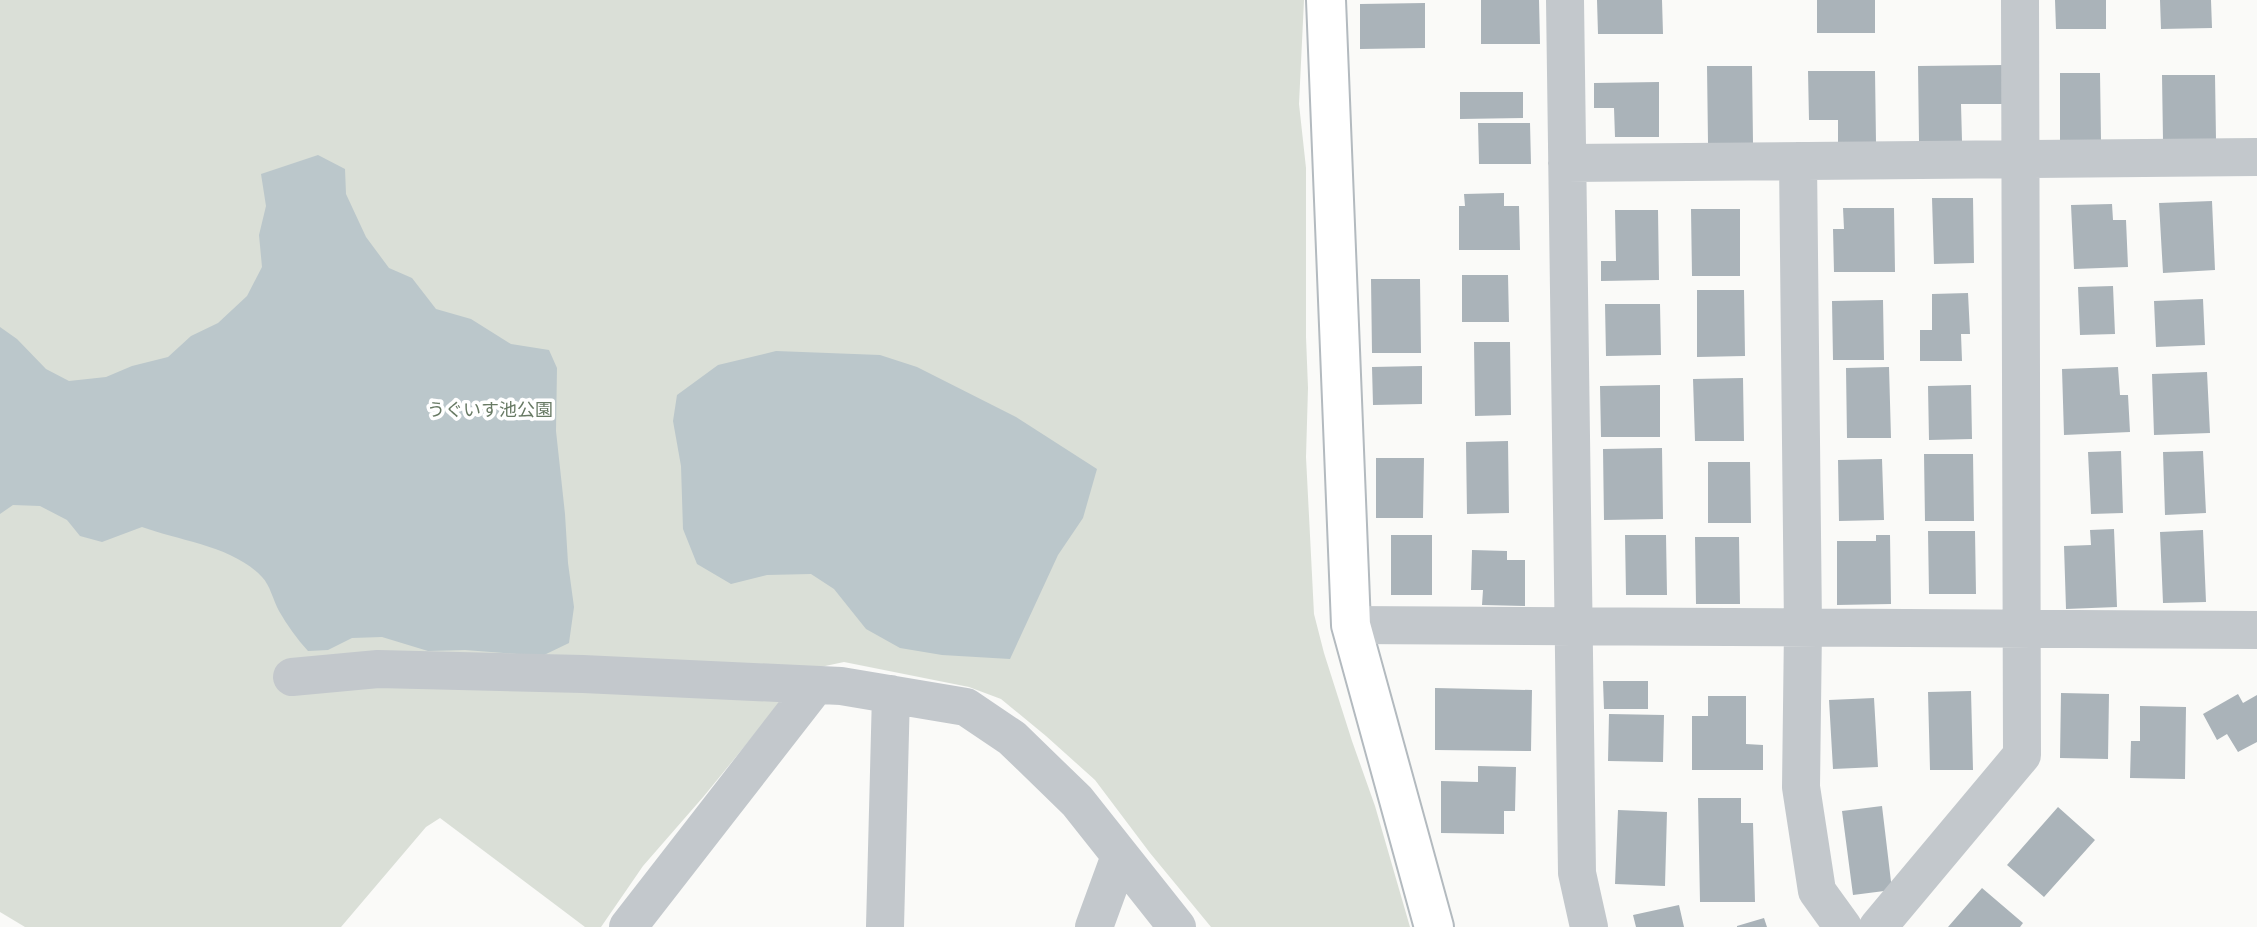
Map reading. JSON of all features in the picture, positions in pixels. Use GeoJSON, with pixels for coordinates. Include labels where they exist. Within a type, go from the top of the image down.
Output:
{"type":"FeatureCollection","features":[{"type":"Feature","properties":{"kind":"street"},"geometry":{"type":"LineString","coordinates":[[1326,0],[1351,625],[1434,927]]}},
{"type":"Feature","properties":{"kind":"street"},"geometry":{"type":"LineString","coordinates":[[1565,0],[1577,873],[1589,927]]}},
{"type":"Feature","properties":{"kind":"street"},"geometry":{"type":"LineString","coordinates":[[1878,927],[2022,755],[2020,0]]}},
{"type":"Feature","properties":{"kind":"street"},"geometry":{"type":"LineString","coordinates":[[1567,163],[2257,158]]}},
{"type":"Feature","properties":{"kind":"street"},"geometry":{"type":"LineString","coordinates":[[1798,161],[1803,628],[1801,787],[1817,891],[1843,927]]}},
{"type":"Feature","properties":{"kind":"street"},"geometry":{"type":"LineString","coordinates":[[1351,625],[2257,630]]}},
{"type":"Feature","properties":{"kind":"street"},"geometry":{"type":"LineString","coordinates":[[292,677],[378,669],[841,685],[966,707],[1012,738],[1077,801],[1177,927]]}},
{"type":"Feature","properties":{"kind":"street"},"geometry":{"type":"LineString","coordinates":[[628,927],[816,685]]}},
{"type":"Feature","properties":{"kind":"street"},"geometry":{"type":"LineString","coordinates":[[885,927],[891,694]]}},
{"type":"Feature","properties":{"kind":"street"},"geometry":{"type":"LineString","coordinates":[[1094,927],[1120,856]]}},
{"type":"Feature","properties":{"kind":"green space","name":"うぐいす池公園"},"geometry":{"type":"Polygon","coordinates":[[[0,0],[1304,0],[1299,104],[1306,168],[1306,457],[1314,614],[1410,927],[1211,927],[1095,780],[1001,699],[969,687],[844,662],[811,669],[789,692],[643,866],[601,927],[585,927],[440,818],[426,827],[341,927],[25,927],[0,912],[0,0]]]}},
{"type":"Feature","properties":{"kind":"shaded area"},"geometry":{"type":"Polygon","coordinates":[[[318,155],[345,169],[346,194],[366,237],[389,268],[412,278],[436,309],[471,319],[511,344],[549,350],[557,368],[556,431],[574,607],[569,643],[542,656],[465,650],[428,651],[382,637],[352,638],[328,650],[308,651],[282,616],[262,577],[236,558],[221,551],[142,527],[102,542],[80,536],[67,520],[40,506],[13,505],[0,514],[0,327],[17,339],[46,369],[69,381],[106,377],[132,366],[168,357],[191,336],[218,323],[247,296],[262,267],[259,235],[266,206],[261,174],[318,155]]]}},
{"type":"Feature","properties":{"kind":"shaded area"},"geometry":{"type":"Polygon","coordinates":[[[776,351],[880,355],[917,367],[1016,417],[1097,469],[1083,518],[1058,555],[1010,659],[942,655],[900,648],[866,629],[834,589],[811,574],[767,575],[731,584],[697,564],[683,529],[681,466],[673,421],[677,395],[718,365],[776,351]]]}},
{"type":"Feature","properties":{"kind":"building"},"geometry":{"type":"Polygon","coordinates":[[[1481,0],[1539,0],[1540,44],[1481,44],[1481,0]]]}},
{"type":"Feature","properties":{"kind":"building"},"geometry":{"type":"Polygon","coordinates":[[[1597,0],[1662,0],[1663,34],[1598,34],[1597,0]]]}},
{"type":"Feature","properties":{"kind":"building"},"geometry":{"type":"Polygon","coordinates":[[[1817,0],[1875,0],[1875,33],[1817,33],[1817,0]]]}},
{"type":"Feature","properties":{"kind":"building"},"geometry":{"type":"Polygon","coordinates":[[[2055,0],[2106,0],[2106,29],[2056,29],[2055,0]]]}},
{"type":"Feature","properties":{"kind":"building"},"geometry":{"type":"Polygon","coordinates":[[[2160,0],[2211,0],[2212,28],[2161,29],[2160,0]]]}},
{"type":"Feature","properties":{"kind":"building"},"geometry":{"type":"Polygon","coordinates":[[[1425,3],[1425,48],[1360,49],[1360,4],[1425,3]]]}},
{"type":"Feature","properties":{"kind":"building"},"geometry":{"type":"Polygon","coordinates":[[[2005,65],[2006,104],[1961,104],[1962,141],[1919,141],[1918,66],[2005,65]]]}},
{"type":"Feature","properties":{"kind":"building"},"geometry":{"type":"Polygon","coordinates":[[[1707,66],[1752,66],[1753,143],[1708,143],[1707,66]]]}},
{"type":"Feature","properties":{"kind":"building"},"geometry":{"type":"Polygon","coordinates":[[[1808,71],[1875,71],[1876,143],[1838,143],[1838,120],[1809,120],[1808,71]]]}},
{"type":"Feature","properties":{"kind":"building"},"geometry":{"type":"Polygon","coordinates":[[[2060,73],[2100,73],[2101,140],[2060,140],[2060,73]]]}},
{"type":"Feature","properties":{"kind":"building"},"geometry":{"type":"Polygon","coordinates":[[[2162,75],[2215,75],[2216,140],[2163,141],[2162,75]]]}},
{"type":"Feature","properties":{"kind":"building"},"geometry":{"type":"Polygon","coordinates":[[[1659,82],[1659,137],[1615,137],[1614,108],[1594,108],[1594,83],[1659,82]]]}},
{"type":"Feature","properties":{"kind":"building"},"geometry":{"type":"Polygon","coordinates":[[[1460,92],[1523,92],[1523,118],[1460,119],[1460,92]]]}},
{"type":"Feature","properties":{"kind":"building"},"geometry":{"type":"Polygon","coordinates":[[[1478,123],[1530,123],[1531,164],[1479,164],[1478,123]]]}},
{"type":"Feature","properties":{"kind":"building"},"geometry":{"type":"Polygon","coordinates":[[[1504,193],[1504,206],[1519,206],[1520,250],[1459,250],[1459,206],[1465,206],[1464,194],[1504,193]]]}},
{"type":"Feature","properties":{"kind":"building"},"geometry":{"type":"Polygon","coordinates":[[[1932,198],[1973,198],[1974,263],[1934,264],[1932,198]]]}},
{"type":"Feature","properties":{"kind":"building"},"geometry":{"type":"Polygon","coordinates":[[[2212,201],[2215,270],[2163,273],[2159,203],[2212,201]]]}},
{"type":"Feature","properties":{"kind":"building"},"geometry":{"type":"Polygon","coordinates":[[[2112,204],[2113,220],[2126,220],[2128,267],[2074,269],[2071,205],[2112,204]]]}},
{"type":"Feature","properties":{"kind":"building"},"geometry":{"type":"Polygon","coordinates":[[[1843,208],[1894,208],[1895,272],[1834,272],[1833,229],[1844,229],[1843,208]]]}},
{"type":"Feature","properties":{"kind":"building"},"geometry":{"type":"Polygon","coordinates":[[[1691,209],[1740,209],[1740,276],[1692,276],[1691,209]]]}},
{"type":"Feature","properties":{"kind":"building"},"geometry":{"type":"Polygon","coordinates":[[[1615,210],[1658,210],[1659,280],[1601,281],[1601,261],[1616,261],[1615,210]]]}},
{"type":"Feature","properties":{"kind":"building"},"geometry":{"type":"Polygon","coordinates":[[[1462,275],[1508,275],[1509,322],[1462,322],[1462,275]]]}},
{"type":"Feature","properties":{"kind":"building"},"geometry":{"type":"Polygon","coordinates":[[[1371,279],[1420,279],[1421,353],[1372,353],[1371,279]]]}},
{"type":"Feature","properties":{"kind":"building"},"geometry":{"type":"Polygon","coordinates":[[[2113,286],[2115,334],[2080,335],[2078,287],[2113,286]]]}},
{"type":"Feature","properties":{"kind":"building"},"geometry":{"type":"Polygon","coordinates":[[[1697,290],[1744,290],[1745,356],[1697,357],[1697,290]]]}},
{"type":"Feature","properties":{"kind":"building"},"geometry":{"type":"Polygon","coordinates":[[[1968,293],[1970,334],[1961,334],[1962,361],[1920,361],[1920,330],[1932,330],[1932,294],[1968,293]]]}},
{"type":"Feature","properties":{"kind":"building"},"geometry":{"type":"Polygon","coordinates":[[[2203,299],[2205,345],[2156,347],[2154,301],[2203,299]]]}},
{"type":"Feature","properties":{"kind":"building"},"geometry":{"type":"Polygon","coordinates":[[[1883,300],[1884,360],[1833,360],[1832,301],[1883,300]]]}},
{"type":"Feature","properties":{"kind":"building"},"geometry":{"type":"Polygon","coordinates":[[[1605,304],[1660,304],[1661,355],[1606,356],[1605,304]]]}},
{"type":"Feature","properties":{"kind":"building"},"geometry":{"type":"Polygon","coordinates":[[[1474,342],[1510,342],[1511,415],[1475,416],[1474,342]]]}},
{"type":"Feature","properties":{"kind":"building"},"geometry":{"type":"Polygon","coordinates":[[[1422,366],[1422,404],[1373,405],[1372,367],[1422,366]]]}},
{"type":"Feature","properties":{"kind":"building"},"geometry":{"type":"Polygon","coordinates":[[[1889,367],[1891,438],[1847,438],[1846,368],[1889,367]]]}},
{"type":"Feature","properties":{"kind":"building"},"geometry":{"type":"Polygon","coordinates":[[[2118,367],[2120,395],[2128,395],[2130,432],[2064,435],[2062,369],[2118,367]]]}},
{"type":"Feature","properties":{"kind":"building"},"geometry":{"type":"Polygon","coordinates":[[[2207,372],[2210,433],[2154,435],[2152,374],[2207,372]]]}},
{"type":"Feature","properties":{"kind":"building"},"geometry":{"type":"Polygon","coordinates":[[[1743,378],[1744,441],[1695,441],[1693,379],[1743,378]]]}},
{"type":"Feature","properties":{"kind":"building"},"geometry":{"type":"Polygon","coordinates":[[[1660,385],[1660,437],[1601,437],[1600,386],[1660,385]]]}},
{"type":"Feature","properties":{"kind":"building"},"geometry":{"type":"Polygon","coordinates":[[[1971,385],[1972,439],[1929,440],[1928,386],[1971,385]]]}},
{"type":"Feature","properties":{"kind":"building"},"geometry":{"type":"Polygon","coordinates":[[[1508,441],[1509,513],[1467,514],[1466,442],[1508,441]]]}},
{"type":"Feature","properties":{"kind":"building"},"geometry":{"type":"Polygon","coordinates":[[[1662,448],[1663,519],[1604,520],[1603,449],[1662,448]]]}},
{"type":"Feature","properties":{"kind":"building"},"geometry":{"type":"Polygon","coordinates":[[[2121,451],[2123,513],[2091,514],[2088,452],[2121,451]]]}},
{"type":"Feature","properties":{"kind":"building"},"geometry":{"type":"Polygon","coordinates":[[[2203,451],[2206,513],[2165,515],[2163,452],[2203,451]]]}},
{"type":"Feature","properties":{"kind":"building"},"geometry":{"type":"Polygon","coordinates":[[[1924,454],[1973,454],[1974,521],[1925,521],[1924,454]]]}},
{"type":"Feature","properties":{"kind":"building"},"geometry":{"type":"Polygon","coordinates":[[[1376,458],[1424,458],[1423,518],[1376,518],[1376,458]]]}},
{"type":"Feature","properties":{"kind":"building"},"geometry":{"type":"Polygon","coordinates":[[[1882,459],[1884,520],[1839,521],[1838,460],[1882,459]]]}},
{"type":"Feature","properties":{"kind":"building"},"geometry":{"type":"Polygon","coordinates":[[[1708,462],[1750,462],[1751,523],[1708,523],[1708,462]]]}},
{"type":"Feature","properties":{"kind":"building"},"geometry":{"type":"Polygon","coordinates":[[[2114,529],[2117,607],[2066,609],[2064,546],[2091,545],[2090,530],[2114,529]]]}},
{"type":"Feature","properties":{"kind":"building"},"geometry":{"type":"Polygon","coordinates":[[[2203,530],[2206,602],[2163,603],[2160,532],[2203,530]]]}},
{"type":"Feature","properties":{"kind":"building"},"geometry":{"type":"Polygon","coordinates":[[[1928,531],[1975,531],[1976,594],[1929,594],[1928,531]]]}},
{"type":"Feature","properties":{"kind":"building"},"geometry":{"type":"Polygon","coordinates":[[[1391,535],[1432,535],[1432,595],[1391,595],[1391,535]]]}},
{"type":"Feature","properties":{"kind":"building"},"geometry":{"type":"Polygon","coordinates":[[[1625,535],[1666,535],[1667,595],[1626,595],[1625,535]]]}},
{"type":"Feature","properties":{"kind":"building"},"geometry":{"type":"Polygon","coordinates":[[[1876,535],[1890,535],[1891,604],[1837,605],[1837,541],[1876,541],[1876,535]]]}},
{"type":"Feature","properties":{"kind":"building"},"geometry":{"type":"Polygon","coordinates":[[[1695,537],[1739,537],[1740,604],[1696,604],[1695,537]]]}},
{"type":"Feature","properties":{"kind":"building"},"geometry":{"type":"Polygon","coordinates":[[[1472,550],[1507,551],[1507,560],[1525,560],[1525,606],[1482,605],[1483,590],[1471,590],[1472,550]]]}},
{"type":"Feature","properties":{"kind":"building"},"geometry":{"type":"Polygon","coordinates":[[[1603,681],[1648,681],[1648,709],[1604,709],[1603,681]]]}},
{"type":"Feature","properties":{"kind":"building"},"geometry":{"type":"Polygon","coordinates":[[[1435,688],[1532,690],[1531,751],[1435,750],[1435,688]]]}},
{"type":"Feature","properties":{"kind":"building"},"geometry":{"type":"Polygon","coordinates":[[[1971,691],[1973,770],[1930,770],[1928,692],[1971,691]]]}},
{"type":"Feature","properties":{"kind":"building"},"geometry":{"type":"Polygon","coordinates":[[[2061,693],[2109,694],[2108,759],[2060,758],[2061,693]]]}},
{"type":"Feature","properties":{"kind":"building"},"geometry":{"type":"Polygon","coordinates":[[[2238,694],[2243,703],[2257,695],[2257,742],[2238,752],[2227,734],[2217,740],[2203,714],[2238,694]]]}},
{"type":"Feature","properties":{"kind":"building"},"geometry":{"type":"Polygon","coordinates":[[[1708,696],[1746,696],[1746,744],[1763,745],[1763,770],[1692,770],[1692,716],[1708,716],[1708,696]]]}},
{"type":"Feature","properties":{"kind":"building"},"geometry":{"type":"Polygon","coordinates":[[[1874,698],[1878,767],[1833,769],[1829,700],[1874,698]]]}},
{"type":"Feature","properties":{"kind":"building"},"geometry":{"type":"Polygon","coordinates":[[[2140,706],[2186,707],[2185,779],[2130,778],[2131,741],[2140,741],[2140,706]]]}},
{"type":"Feature","properties":{"kind":"building"},"geometry":{"type":"Polygon","coordinates":[[[1609,714],[1664,715],[1663,762],[1608,761],[1609,714]]]}},
{"type":"Feature","properties":{"kind":"building"},"geometry":{"type":"Polygon","coordinates":[[[1478,766],[1516,767],[1515,811],[1504,811],[1504,834],[1441,833],[1441,781],[1478,782],[1478,766]]]}},
{"type":"Feature","properties":{"kind":"building"},"geometry":{"type":"Polygon","coordinates":[[[1698,798],[1741,798],[1741,823],[1753,823],[1755,902],[1700,902],[1698,798]]]}},
{"type":"Feature","properties":{"kind":"building"},"geometry":{"type":"Polygon","coordinates":[[[1882,806],[1892,890],[1853,895],[1842,811],[1882,806]]]}},
{"type":"Feature","properties":{"kind":"building"},"geometry":{"type":"Polygon","coordinates":[[[2058,807],[2095,840],[2044,897],[2007,865],[2058,807]]]}},
{"type":"Feature","properties":{"kind":"building"},"geometry":{"type":"Polygon","coordinates":[[[1618,810],[1667,812],[1665,886],[1615,884],[1618,810]]]}},
{"type":"Feature","properties":{"kind":"building"},"geometry":{"type":"Polygon","coordinates":[[[1982,888],[2023,923],[2020,927],[1948,927],[1982,888]]]}},
{"type":"Feature","properties":{"kind":"building"},"geometry":{"type":"Polygon","coordinates":[[[1679,905],[1684,927],[1636,927],[1633,915],[1679,905]]]}},
{"type":"Feature","properties":{"kind":"building"},"geometry":{"type":"Polygon","coordinates":[[[1764,918],[1767,927],[1737,927],[1737,926],[1764,918]]]}}]}
